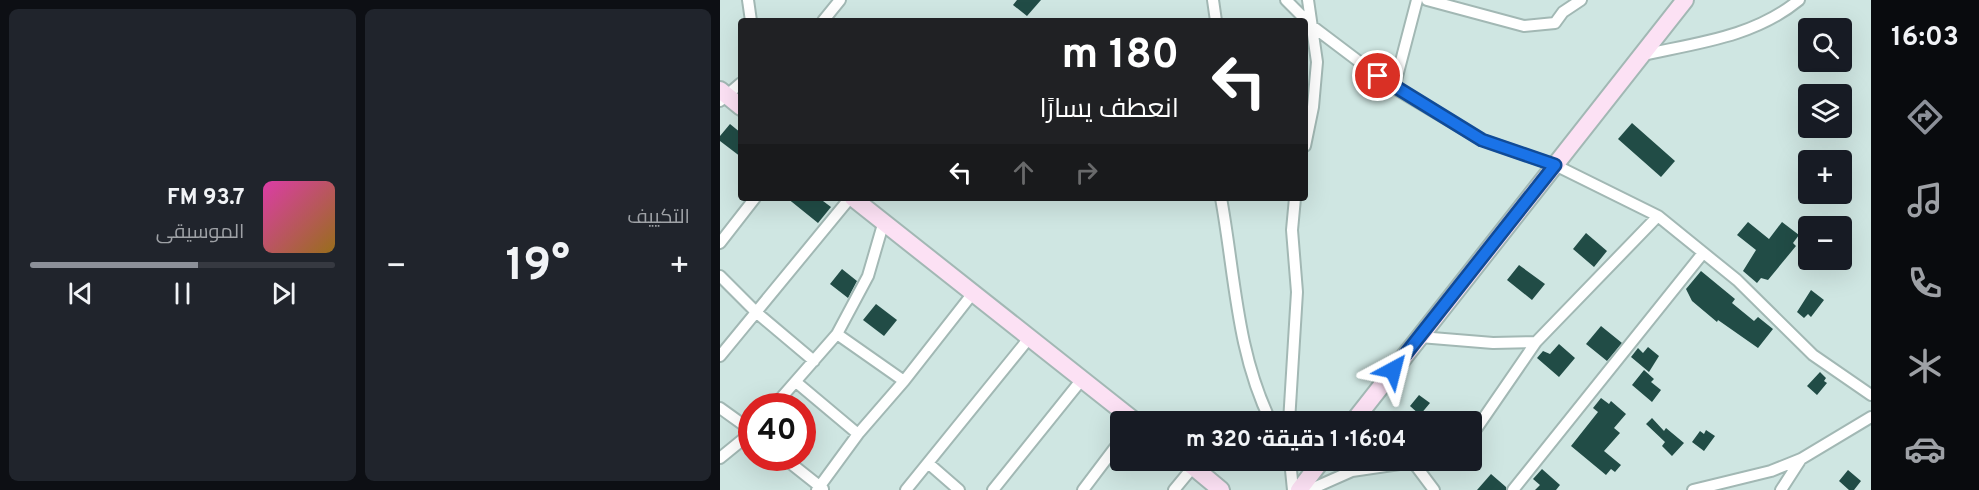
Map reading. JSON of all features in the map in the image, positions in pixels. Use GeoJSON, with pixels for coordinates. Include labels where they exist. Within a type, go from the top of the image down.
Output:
{"type":"FeatureCollection","features":[{"type":"Feature","properties":{"kind":"street"},"geometry":{"type":"LineString","coordinates":[[748,0],[751,18]]}},
{"type":"Feature","properties":{"kind":"street"},"geometry":{"type":"LineString","coordinates":[[825,18],[840,0]]}},
{"type":"Feature","properties":{"kind":"street"},"geometry":{"type":"LineString","coordinates":[[1213,0],[1216,18]]}},
{"type":"Feature","properties":{"kind":"street"},"geometry":{"type":"LineString","coordinates":[[1286,0],[1304,18]]}},
{"type":"Feature","properties":{"kind":"street"},"geometry":{"type":"LineString","coordinates":[[1308,0],[1317,62],[1313,107],[1308,131]]}},
{"type":"Feature","properties":{"kind":"street"},"geometry":{"type":"LineString","coordinates":[[1394,88],[1417,0]]}},
{"type":"Feature","properties":{"kind":"street"},"geometry":{"type":"LineString","coordinates":[[1427,0],[1524,26],[1555,22],[1563,12],[1581,0]]}},
{"type":"Feature","properties":{"kind":"street"},"geometry":{"type":"LineString","coordinates":[[1362,411],[1685,0]]}},
{"type":"Feature","properties":{"kind":"street"},"geometry":{"type":"LineString","coordinates":[[1641,56],[1752,29],[1781,15],[1799,0]]}},
{"type":"Feature","properties":{"kind":"street"},"geometry":{"type":"LineString","coordinates":[[1308,22],[1394,88],[1482,140],[1555,165],[1658,216],[1737,280],[1813,355],[1871,395]]}},
{"type":"Feature","properties":{"kind":"street"},"geometry":{"type":"LineString","coordinates":[[738,85],[722,95],[738,105]]}},
{"type":"Feature","properties":{"kind":"street"},"geometry":{"type":"LineString","coordinates":[[720,243],[753,201]]}},
{"type":"Feature","properties":{"kind":"street"},"geometry":{"type":"LineString","coordinates":[[720,356],[849,201]]}},
{"type":"Feature","properties":{"kind":"street"},"geometry":{"type":"LineString","coordinates":[[855,201],[884,221],[1124,411]]}},
{"type":"Feature","properties":{"kind":"street"},"geometry":{"type":"LineString","coordinates":[[1221,201],[1236,310],[1258,397],[1265,411]]}},
{"type":"Feature","properties":{"kind":"street"},"geometry":{"type":"LineString","coordinates":[[1290,411],[1297,292],[1292,230],[1295,201]]}},
{"type":"Feature","properties":{"kind":"street"},"geometry":{"type":"LineString","coordinates":[[1482,420],[1536,342],[1658,216]]}},
{"type":"Feature","properties":{"kind":"street"},"geometry":{"type":"LineString","coordinates":[[786,393],[837,334],[868,276],[884,221]]}},
{"type":"Feature","properties":{"kind":"street"},"geometry":{"type":"LineString","coordinates":[[1513,490],[1703,253]]}},
{"type":"Feature","properties":{"kind":"street"},"geometry":{"type":"LineString","coordinates":[[720,276],[757,314],[814,361]]}},
{"type":"Feature","properties":{"kind":"street"},"geometry":{"type":"LineString","coordinates":[[799,471],[820,489],[858,434],[904,381],[974,293]]}},
{"type":"Feature","properties":{"kind":"street"},"geometry":{"type":"LineString","coordinates":[[837,334],[904,381]]}},
{"type":"Feature","properties":{"kind":"street"},"geometry":{"type":"LineString","coordinates":[[906,490],[1030,337]]}},
{"type":"Feature","properties":{"kind":"street"},"geometry":{"type":"LineString","coordinates":[[1420,337],[1493,343],[1536,342]]}},
{"type":"Feature","properties":{"kind":"street"},"geometry":{"type":"LineString","coordinates":[[993,490],[1083,378]]}},
{"type":"Feature","properties":{"kind":"street"},"geometry":{"type":"LineString","coordinates":[[796,382],[858,434]]}},
{"type":"Feature","properties":{"kind":"street"},"geometry":{"type":"LineString","coordinates":[[720,408],[738,421]]}},
{"type":"Feature","properties":{"kind":"street"},"geometry":{"type":"LineString","coordinates":[[1693,490],[1771,471],[1801,459],[1871,417]]}},
{"type":"Feature","properties":{"kind":"street"},"geometry":{"type":"LineString","coordinates":[[720,458],[738,443]]}},
{"type":"Feature","properties":{"kind":"street"},"geometry":{"type":"LineString","coordinates":[[1083,490],[1110,454]]}},
{"type":"Feature","properties":{"kind":"street"},"geometry":{"type":"LineString","coordinates":[[1780,490],[1801,459]]}},
{"type":"Feature","properties":{"kind":"street"},"geometry":{"type":"LineString","coordinates":[[928,463],[959,490]]}},
{"type":"Feature","properties":{"kind":"street"},"geometry":{"type":"LineString","coordinates":[[1174,490],[1185,471]]}},
{"type":"Feature","properties":{"kind":"street"},"geometry":{"type":"LineString","coordinates":[[1198,471],[1221,490]]}},
{"type":"Feature","properties":{"kind":"street"},"geometry":{"type":"LineString","coordinates":[[1291,471],[1293,490]]}},
{"type":"Feature","properties":{"kind":"street"},"geometry":{"type":"LineString","coordinates":[[1299,490],[1314,471]]}},
{"type":"Feature","properties":{"kind":"street"},"geometry":{"type":"LineString","coordinates":[[1309,490],[1352,471]]}},
{"type":"Feature","properties":{"kind":"street"},"geometry":{"type":"LineString","coordinates":[[1422,471],[1434,490]]}},
{"type":"Feature","properties":{"kind":"building"},"geometry":{"type":"Polygon","coordinates":[[[1017,0],[1041,0],[1027,16],[1013,5],[1017,0]]]}},
{"type":"Feature","properties":{"kind":"building"},"geometry":{"type":"Polygon","coordinates":[[[1632,123],[1675,161],[1661,177],[1618,139],[1632,123]]]}},
{"type":"Feature","properties":{"kind":"building"},"geometry":{"type":"Polygon","coordinates":[[[730,124],[738,131],[738,155],[720,141],[720,136],[730,124]]]}},
{"type":"Feature","properties":{"kind":"building"},"geometry":{"type":"Polygon","coordinates":[[[791,201],[823,201],[831,207],[818,223],[791,201]]]}},
{"type":"Feature","properties":{"kind":"building"},"geometry":{"type":"Polygon","coordinates":[[[1748,222],[1769,239],[1782,222],[1798,236],[1793,243],[1796,246],[1768,280],[1761,278],[1757,283],[1743,271],[1756,250],[1737,235],[1748,222]]]}},
{"type":"Feature","properties":{"kind":"building"},"geometry":{"type":"Polygon","coordinates":[[[1586,233],[1607,251],[1594,267],[1573,249],[1586,233]]]}},
{"type":"Feature","properties":{"kind":"building"},"geometry":{"type":"Polygon","coordinates":[[[1519,265],[1545,284],[1532,300],[1507,280],[1519,265]]]}},
{"type":"Feature","properties":{"kind":"building"},"geometry":{"type":"Polygon","coordinates":[[[842,269],[857,281],[848,298],[830,284],[842,269]]]}},
{"type":"Feature","properties":{"kind":"building"},"geometry":{"type":"Polygon","coordinates":[[[1701,271],[1735,299],[1732,303],[1754,321],[1758,317],[1773,329],[1758,348],[1718,320],[1717,322],[1692,301],[1686,289],[1701,271]]]}},
{"type":"Feature","properties":{"kind":"building"},"geometry":{"type":"Polygon","coordinates":[[[1811,290],[1824,300],[1811,317],[1808,314],[1804,318],[1797,312],[1811,290]]]}},
{"type":"Feature","properties":{"kind":"building"},"geometry":{"type":"Polygon","coordinates":[[[876,304],[897,320],[884,336],[863,320],[876,304]]]}},
{"type":"Feature","properties":{"kind":"building"},"geometry":{"type":"Polygon","coordinates":[[[1601,326],[1622,343],[1607,361],[1586,344],[1601,326]]]}},
{"type":"Feature","properties":{"kind":"building"},"geometry":{"type":"Polygon","coordinates":[[[1559,344],[1575,358],[1559,377],[1537,358],[1543,351],[1550,354],[1559,344]]]}},
{"type":"Feature","properties":{"kind":"building"},"geometry":{"type":"Polygon","coordinates":[[[1648,347],[1659,356],[1649,372],[1631,357],[1638,348],[1643,353],[1648,347]]]}},
{"type":"Feature","properties":{"kind":"building"},"geometry":{"type":"Polygon","coordinates":[[[1644,370],[1654,379],[1651,382],[1661,390],[1652,402],[1632,385],[1644,370]]]}},
{"type":"Feature","properties":{"kind":"building"},"geometry":{"type":"Polygon","coordinates":[[[1820,372],[1826,378],[1824,381],[1827,383],[1817,395],[1807,386],[1820,372]]]}},
{"type":"Feature","properties":{"kind":"building"},"geometry":{"type":"Polygon","coordinates":[[[1419,395],[1430,403],[1423,411],[1416,411],[1410,406],[1419,395]]]}},
{"type":"Feature","properties":{"kind":"building"},"geometry":{"type":"Polygon","coordinates":[[[1601,398],[1609,404],[1611,401],[1626,414],[1614,428],[1620,433],[1604,451],[1621,465],[1615,472],[1611,469],[1606,475],[1571,446],[1598,412],[1593,408],[1601,398]]]}},
{"type":"Feature","properties":{"kind":"building"},"geometry":{"type":"Polygon","coordinates":[[[1652,418],[1664,431],[1666,428],[1684,443],[1672,456],[1662,446],[1665,442],[1646,424],[1652,418]]]}},
{"type":"Feature","properties":{"kind":"building"},"geometry":{"type":"Polygon","coordinates":[[[1706,430],[1715,436],[1704,451],[1692,442],[1700,431],[1704,434],[1706,430]]]}},
{"type":"Feature","properties":{"kind":"building"},"geometry":{"type":"Polygon","coordinates":[[[1542,469],[1560,485],[1556,490],[1535,490],[1540,485],[1533,479],[1542,469]]]}},
{"type":"Feature","properties":{"kind":"building"},"geometry":{"type":"Polygon","coordinates":[[[1848,470],[1861,481],[1854,490],[1849,490],[1839,481],[1848,470]]]}},
{"type":"Feature","properties":{"kind":"building"},"geometry":{"type":"Polygon","coordinates":[[[1491,474],[1506,487],[1506,490],[1477,490],[1491,474]]]}},
{"type":"Feature","properties":{"kind":"route"},"geometry":{"type":"LineString","coordinates":[[1378,76],[1394,88],[1482,140],[1555,165],[1393,370]]}}]}
